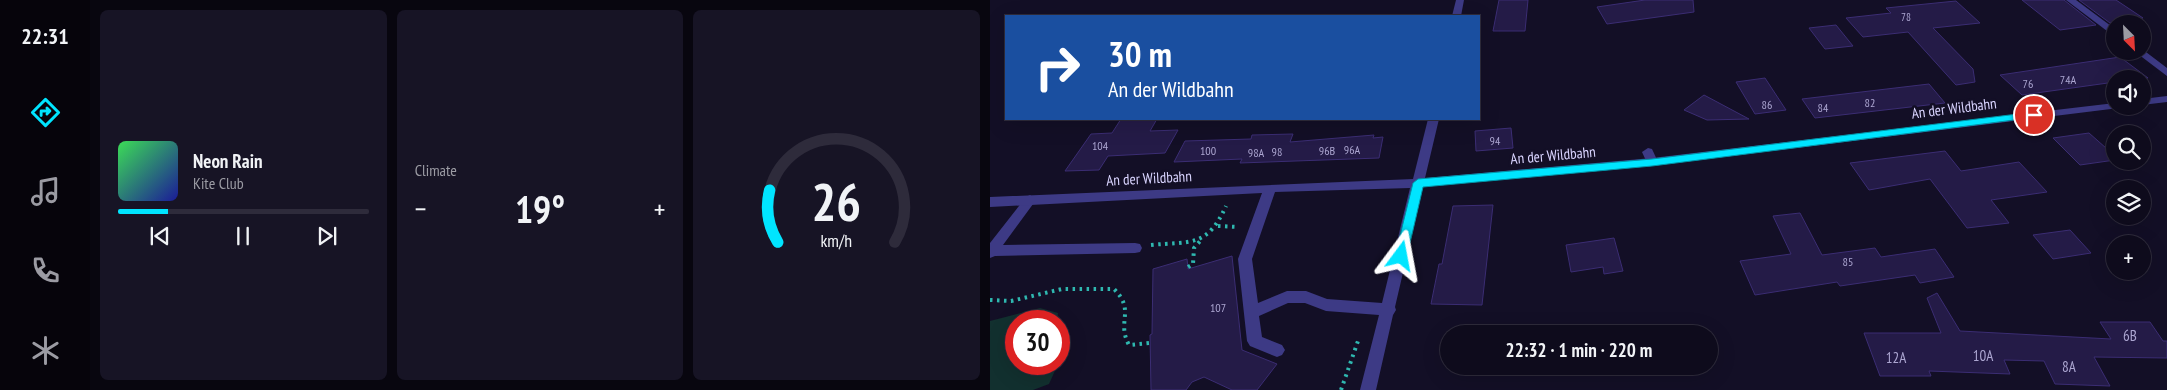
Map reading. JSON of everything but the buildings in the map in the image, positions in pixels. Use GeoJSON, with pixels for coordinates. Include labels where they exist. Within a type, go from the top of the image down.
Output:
{"type":"FeatureCollection","features":[{"type":"Feature","properties":{"kind":"street"},"geometry":{"type":"LineString","coordinates":[[1457,15],[1460,0]]}},
{"type":"Feature","properties":{"kind":"street"},"geometry":{"type":"LineString","coordinates":[[2070,0],[2106,27]]}},
{"type":"Feature","properties":{"kind":"street"},"geometry":{"type":"LineString","coordinates":[[2150,60],[2167,73]]}},
{"type":"Feature","properties":{"kind":"street"},"geometry":{"type":"LineString","coordinates":[[2151,101],[2167,99]]}},
{"type":"Feature","properties":{"kind":"street","name":"An der Wildbahn"},"geometry":{"type":"LineString","coordinates":[[990,202],[1270,188],[1418,183],[2106,107]]}},
{"type":"Feature","properties":{"kind":"street"},"geometry":{"type":"LineString","coordinates":[[1368,390],[1433,120]]}},
{"type":"Feature","properties":{"kind":"street"},"geometry":{"type":"LineString","coordinates":[[1270,188],[1245,259],[1255,341],[1277,350]]}},
{"type":"Feature","properties":{"kind":"street"},"geometry":{"type":"LineString","coordinates":[[991,252],[1030,200]]}},
{"type":"Feature","properties":{"kind":"street"},"geometry":{"type":"LineString","coordinates":[[991,252],[1135,248]]}},
{"type":"Feature","properties":{"kind":"street"},"geometry":{"type":"LineString","coordinates":[[1252,312],[1286,297],[1306,297],[1326,305],[1388,310]]}},
{"type":"Feature","properties":{"kind":"path"},"geometry":{"type":"LineString","coordinates":[[1188,267],[1193,264],[1194,248],[1218,226],[1233,190]]}},
{"type":"Feature","properties":{"kind":"path"},"geometry":{"type":"LineString","coordinates":[[1135,248],[1201,240]]}},
{"type":"Feature","properties":{"kind":"path"},"geometry":{"type":"LineString","coordinates":[[990,300],[1011,301],[1062,289],[1114,289],[1121,296],[1127,308],[1123,322],[1123,336],[1129,345],[1150,344]]}},
{"type":"Feature","properties":{"kind":"green space"},"geometry":{"type":"Polygon","coordinates":[[[1005,317],[1005,375],[1053,375],[1049,384],[1033,390],[990,390],[990,321],[1005,317]]]}},
{"type":"Feature","properties":{"kind":"route"},"geometry":{"type":"LineString","coordinates":[[1401,256],[1418,183],[1652,162],[2034,115]]}}]}
